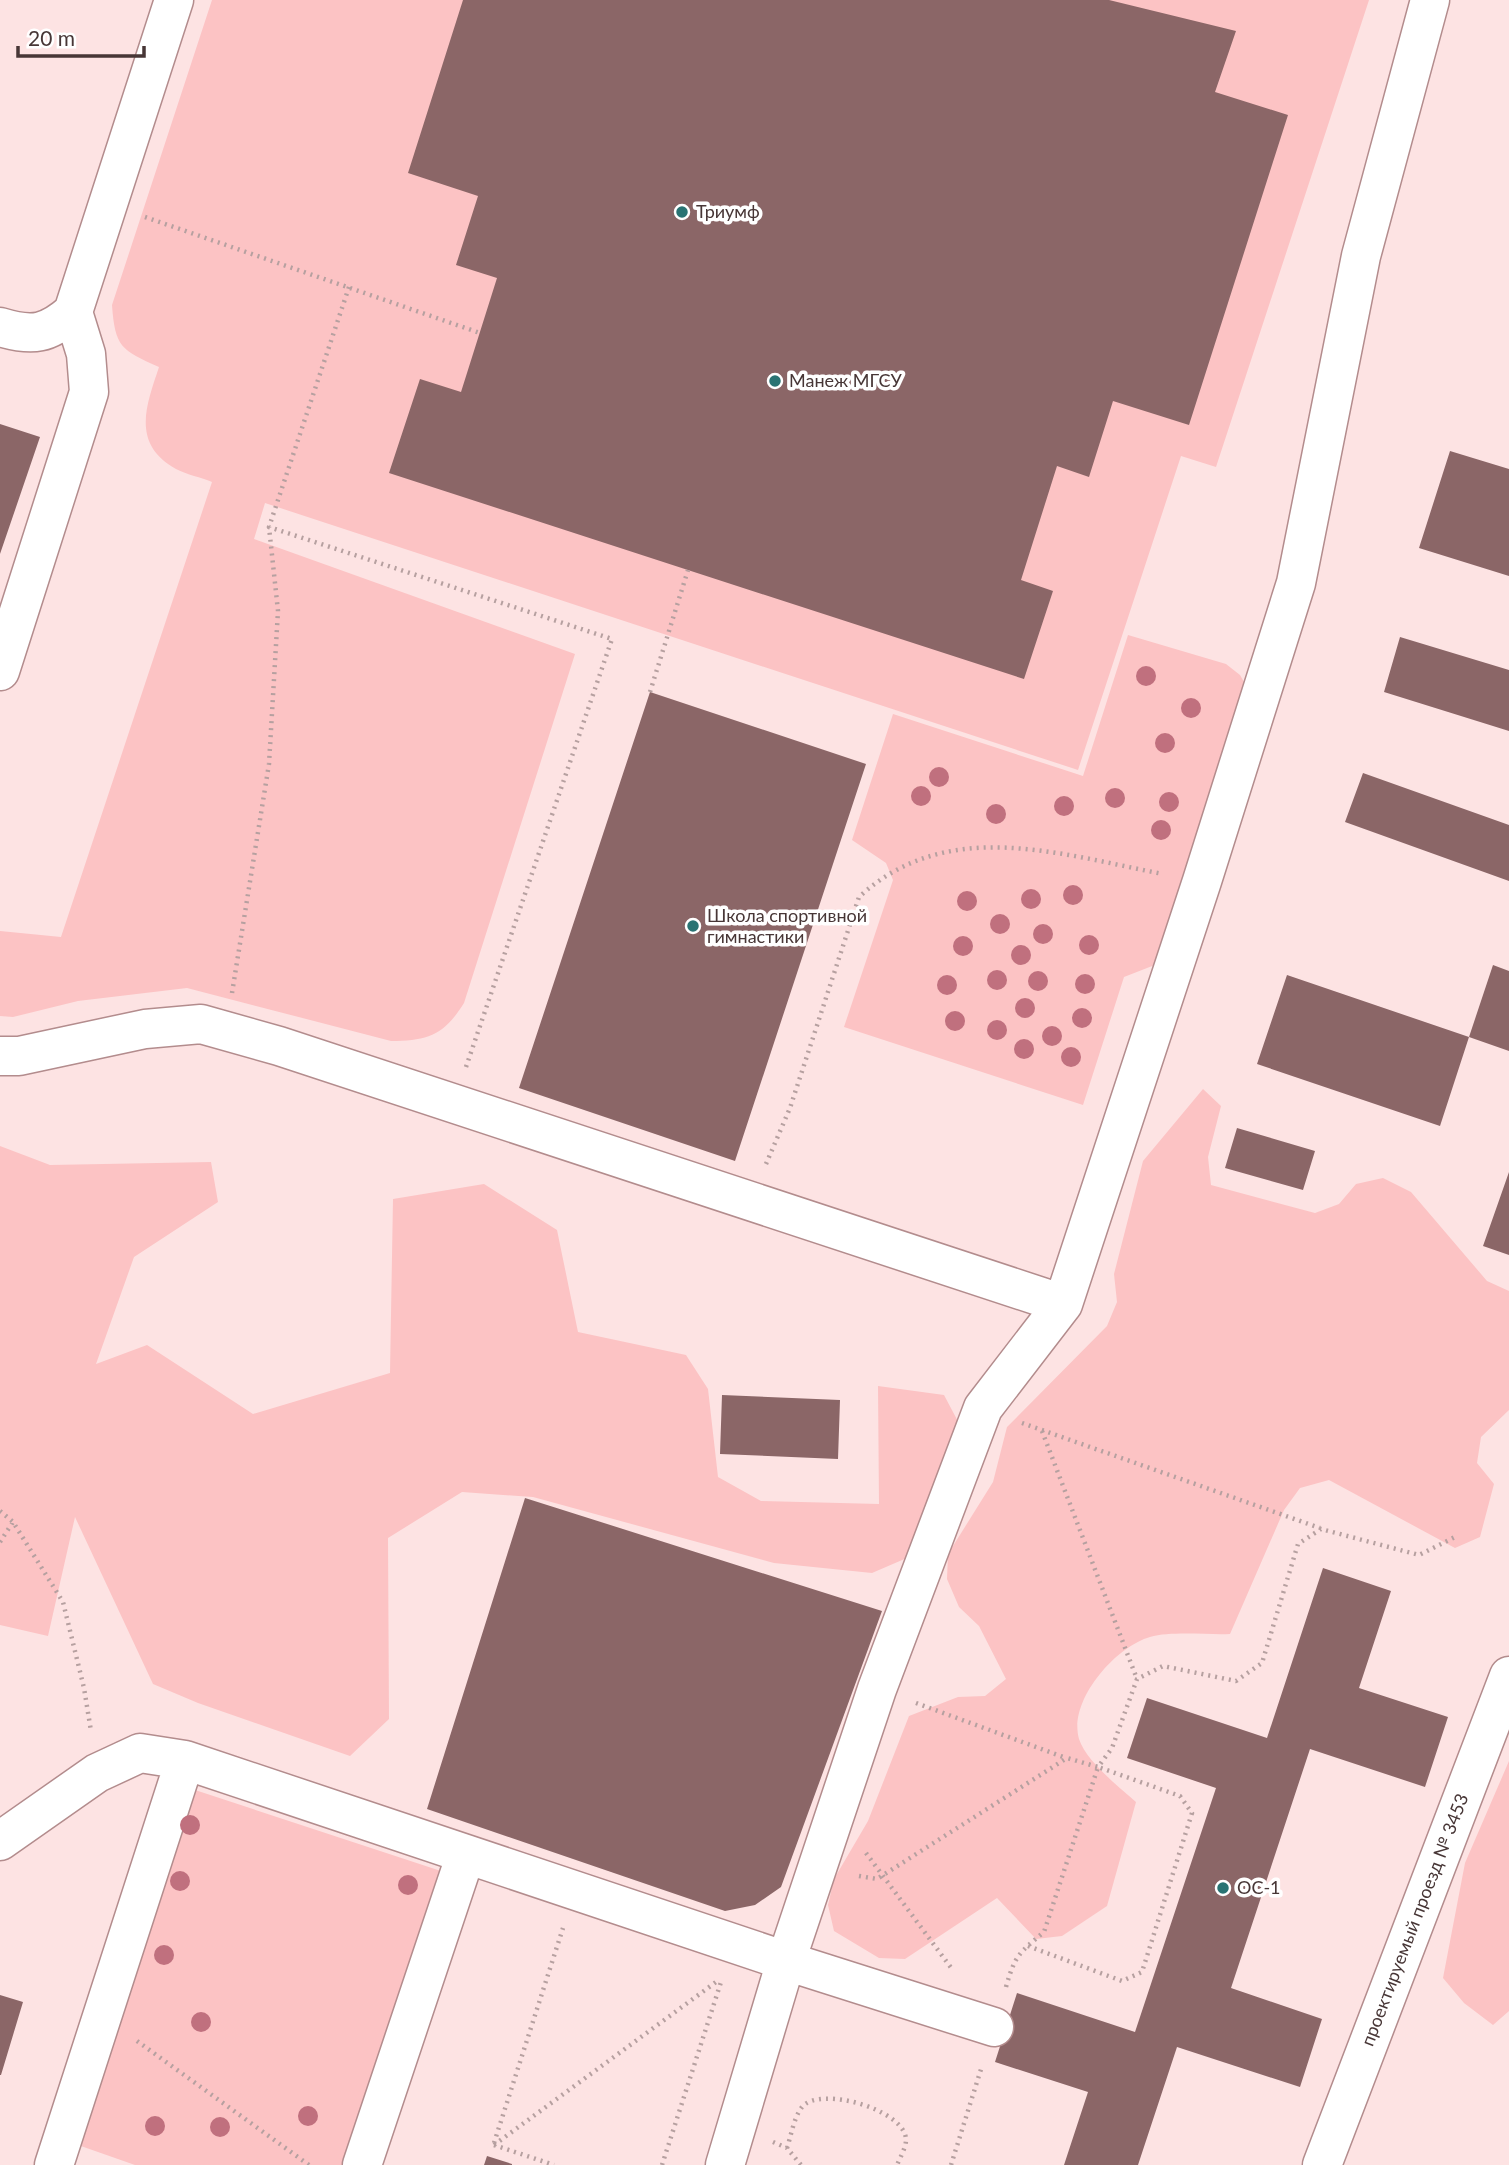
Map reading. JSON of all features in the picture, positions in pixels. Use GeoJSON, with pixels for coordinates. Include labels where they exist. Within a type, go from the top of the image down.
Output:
{"type":"FeatureCollection","features":[{"type":"Feature","properties":{"kind":"street"},"geometry":{"type":"LineString","coordinates":[[0,327],[21,334],[52,330],[73,312],[174,0]]}},
{"type":"Feature","properties":{"kind":"street"},"geometry":{"type":"LineString","coordinates":[[725,2165],[786,1961],[877,1689],[983,1408],[1063,1304],[1202,881],[1296,583],[1362,256],[1430,0]]}},
{"type":"Feature","properties":{"kind":"street"},"geometry":{"type":"LineString","coordinates":[[0,671],[89,392],[86,354],[73,312]]}},
{"type":"Feature","properties":{"kind":"street"},"geometry":{"type":"LineString","coordinates":[[0,1055],[19,1056],[145,1029],[201,1024],[1063,1304]]}},
{"type":"Feature","properties":{"kind":"street","name":"проектируемый проезд № 3453"},"geometry":{"type":"LineString","coordinates":[[1322,2165],[1509,1676]]}},
{"type":"Feature","properties":{"kind":"street"},"geometry":{"type":"LineString","coordinates":[[0,1841],[97,1773],[140,1753],[184,1760],[786,1961],[994,2027]]}},
{"type":"Feature","properties":{"kind":"street"},"geometry":{"type":"LineString","coordinates":[[65,2162],[102,2016],[184,1760]]}},
{"type":"Feature","properties":{"kind":"street"},"geometry":{"type":"LineString","coordinates":[[362,2165],[466,1854]]}},
{"type":"Feature","properties":{"kind":"path"},"geometry":{"type":"LineString","coordinates":[[107,204],[481,333]]}},
{"type":"Feature","properties":{"kind":"path"},"geometry":{"type":"LineString","coordinates":[[224,1031],[270,764],[278,611],[269,527],[349,287]]}},
{"type":"Feature","properties":{"kind":"path"},"geometry":{"type":"LineString","coordinates":[[269,527],[612,639],[454,1104]]}},
{"type":"Feature","properties":{"kind":"path"},"geometry":{"type":"LineString","coordinates":[[650,692],[688,570]]}},
{"type":"Feature","properties":{"kind":"path"},"geometry":{"type":"LineString","coordinates":[[749,1202],[790,1108],[859,897],[877,880],[928,855],[963,848],[1016,846],[1202,881]]}},
{"type":"Feature","properties":{"kind":"path"},"geometry":{"type":"LineString","coordinates":[[983,1408],[1321,1529],[1419,1555],[1457,1536]]}},
{"type":"Feature","properties":{"kind":"path"},"geometry":{"type":"LineString","coordinates":[[951,2165],[1015,1957],[1044,1932],[1098,1767],[1112,1748],[1137,1679],[1042,1431]]}},
{"type":"Feature","properties":{"kind":"path"},"geometry":{"type":"LineString","coordinates":[[0,1511],[13,1522],[63,1602],[85,1688],[97,1773]]}},
{"type":"Feature","properties":{"kind":"path"},"geometry":{"type":"LineString","coordinates":[[0,1542],[13,1522]]}},
{"type":"Feature","properties":{"kind":"path"},"geometry":{"type":"LineString","coordinates":[[1137,1679],[1163,1666],[1236,1681],[1262,1663],[1298,1544],[1321,1529]]}},
{"type":"Feature","properties":{"kind":"path"},"geometry":{"type":"LineString","coordinates":[[877,1689],[1180,1796],[1192,1812],[1142,1972],[1122,1981],[1028,1945]]}},
{"type":"Feature","properties":{"kind":"path"},"geometry":{"type":"LineString","coordinates":[[817,1869],[877,1879],[1067,1758]]}},
{"type":"Feature","properties":{"kind":"path"},"geometry":{"type":"LineString","coordinates":[[835,1815],[884,1875],[955,1973]]}},
{"type":"Feature","properties":{"kind":"path"},"geometry":{"type":"LineString","coordinates":[[494,2145],[575,1890]]}},
{"type":"Feature","properties":{"kind":"path"},"geometry":{"type":"LineString","coordinates":[[494,2145],[722,1978],[662,2165]]}},
{"type":"Feature","properties":{"kind":"path"},"geometry":{"type":"LineString","coordinates":[[102,2016],[309,2165]]}},
{"type":"Feature","properties":{"kind":"path"},"geometry":{"type":"LineString","coordinates":[[801,2165],[787,2148],[802,2108],[816,2097],[833,2097],[891,2115],[902,2128],[906,2140],[897,2165]]}},
{"type":"Feature","properties":{"kind":"path"},"geometry":{"type":"LineString","coordinates":[[494,2145],[554,2165]]}},
{"type":"Feature","properties":{"kind":"shaded area","name":"Манеж МГСУ"},"geometry":{"type":"Polygon","coordinates":[[[212,0],[1369,0],[1216,467],[1181,456],[1078,770],[265,503],[254,539],[575,654],[464,1003],[442,1029],[425,1037],[404,1041],[391,1041],[187,988],[78,1001],[13,1017],[0,1016],[0,931],[61,937],[212,482],[176,469],[153,448],[147,436],[146,423],[150,396],[159,367],[136,356],[122,345],[115,330],[112,305],[212,0]]]}},
{"type":"Feature","properties":{"kind":"shaded area"},"geometry":{"type":"Polygon","coordinates":[[[1128,635],[1226,664],[1240,675],[1248,689],[1165,961],[1124,977],[1083,1105],[844,1027],[893,880],[886,863],[852,840],[893,714],[1083,776],[1128,635]]]}},
{"type":"Feature","properties":{"kind":"shaded area"},"geometry":{"type":"Polygon","coordinates":[[[1203,1089],[1221,1106],[1208,1157],[1211,1185],[1315,1213],[1339,1204],[1356,1184],[1383,1178],[1411,1192],[1487,1281],[1509,1291],[1509,1410],[1481,1437],[1477,1463],[1494,1484],[1480,1537],[1455,1548],[1329,1480],[1300,1488],[1284,1510],[1230,1634],[1150,1637],[1136,1643],[1109,1664],[1087,1693],[1077,1724],[1079,1739],[1096,1765],[1136,1802],[1107,1906],[1062,1936],[1036,1939],[997,1898],[905,1959],[879,1958],[834,1931],[828,1905],[834,1879],[868,1821],[909,1716],[958,1697],[985,1696],[1006,1679],[979,1626],[959,1607],[947,1579],[948,1554],[993,1482],[1007,1427],[1107,1326],[1117,1302],[1114,1274],[1143,1161],[1203,1089]]]}},
{"type":"Feature","properties":{"kind":"shaded area"},"geometry":{"type":"Polygon","coordinates":[[[0,1146],[50,1165],[211,1162],[218,1202],[134,1257],[96,1364],[147,1345],[253,1414],[390,1373],[393,1199],[484,1184],[557,1230],[578,1332],[686,1355],[708,1389],[718,1477],[761,1501],[879,1504],[878,1386],[944,1395],[962,1429],[930,1548],[872,1573],[774,1563],[533,1497],[462,1492],[388,1538],[389,1719],[350,1756],[198,1703],[153,1684],[75,1517],[48,1636],[0,1625],[0,1146]]]}},
{"type":"Feature","properties":{"kind":"shaded area"},"geometry":{"type":"Polygon","coordinates":[[[1509,1761],[1509,2011],[1493,2025],[1464,2003],[1443,1978],[1465,1863],[1509,1761]]]}},
{"type":"Feature","properties":{"kind":"shaded area"},"geometry":{"type":"Polygon","coordinates":[[[192,1789],[447,1873],[349,2165],[135,2165],[78,2145],[192,1789]]]}},
{"type":"Feature","properties":{"kind":"building","name":"Манеж МГСУ"},"geometry":{"type":"Polygon","coordinates":[[[463,0],[1109,0],[1236,31],[1215,92],[1288,115],[1189,425],[1113,401],[1089,477],[1057,466],[1021,580],[1053,591],[1024,679],[389,473],[420,379],[461,392],[497,278],[456,265],[478,196],[408,173],[463,0]]]}},
{"type":"Feature","properties":{"kind":"building"},"geometry":{"type":"Polygon","coordinates":[[[0,424],[40,437],[0,554],[0,424]]]}},
{"type":"Feature","properties":{"kind":"building"},"geometry":{"type":"Polygon","coordinates":[[[1450,451],[1509,469],[1509,576],[1419,548],[1450,451]]]}},
{"type":"Feature","properties":{"kind":"building"},"geometry":{"type":"Polygon","coordinates":[[[1400,637],[1509,670],[1509,731],[1384,692],[1400,637]]]}},
{"type":"Feature","properties":{"kind":"building","name":"Школа спортивной гимнастики"},"geometry":{"type":"Polygon","coordinates":[[[650,692],[866,764],[735,1161],[519,1088],[650,692]]]}},
{"type":"Feature","properties":{"kind":"building"},"geometry":{"type":"Polygon","coordinates":[[[1363,773],[1509,825],[1509,881],[1345,822],[1363,773]]]}},
{"type":"Feature","properties":{"kind":"building"},"geometry":{"type":"Polygon","coordinates":[[[1493,965],[1509,971],[1509,1051],[1469,1037],[1493,965]]]}},
{"type":"Feature","properties":{"kind":"building"},"geometry":{"type":"Polygon","coordinates":[[[1287,975],[1469,1037],[1440,1126],[1257,1064],[1287,975]]]}},
{"type":"Feature","properties":{"kind":"building"},"geometry":{"type":"Polygon","coordinates":[[[1237,1128],[1315,1151],[1303,1190],[1225,1168],[1237,1128]]]}},
{"type":"Feature","properties":{"kind":"building"},"geometry":{"type":"Polygon","coordinates":[[[1509,1172],[1509,1255],[1483,1246],[1509,1172]]]}},
{"type":"Feature","properties":{"kind":"building"},"geometry":{"type":"Polygon","coordinates":[[[722,1395],[840,1400],[838,1459],[720,1454],[722,1395]]]}},
{"type":"Feature","properties":{"kind":"building"},"geometry":{"type":"Polygon","coordinates":[[[525,1498],[882,1611],[781,1887],[755,1905],[725,1911],[427,1809],[525,1498]]]}},
{"type":"Feature","properties":{"kind":"building","name":"ОС-1"},"geometry":{"type":"Polygon","coordinates":[[[1323,1568],[1391,1591],[1359,1688],[1448,1717],[1425,1787],[1310,1749],[1231,1988],[1322,2019],[1300,2087],[1177,2047],[1138,2165],[1064,2165],[1088,2092],[995,2062],[1017,1993],[1135,2032],[1216,1788],[1127,1758],[1147,1698],[1267,1738],[1323,1568]]]}},
{"type":"Feature","properties":{"kind":"building"},"geometry":{"type":"Polygon","coordinates":[[[0,1995],[23,2002],[1,2075],[0,2075],[0,1995]]]}},
{"type":"Feature","properties":{"kind":"building"},"geometry":{"type":"Polygon","coordinates":[[[487,2156],[512,2164],[512,2165],[484,2165],[487,2156]]]}},
{"type":"Feature","properties":{"kind":"place","name":"Триумф"},"geometry":{"type":"Point","coordinates":[682,212]}},
{"type":"Feature","properties":{"kind":"place","name":"Манеж МГСУ"},"geometry":{"type":"Point","coordinates":[775,381]}},
{"type":"Feature","properties":{"kind":"place","name":"Школа спортивной гимнастики"},"geometry":{"type":"Point","coordinates":[693,926]}},
{"type":"Feature","properties":{"kind":"place","name":"ОС-1"},"geometry":{"type":"Point","coordinates":[1223,1888]}}]}
